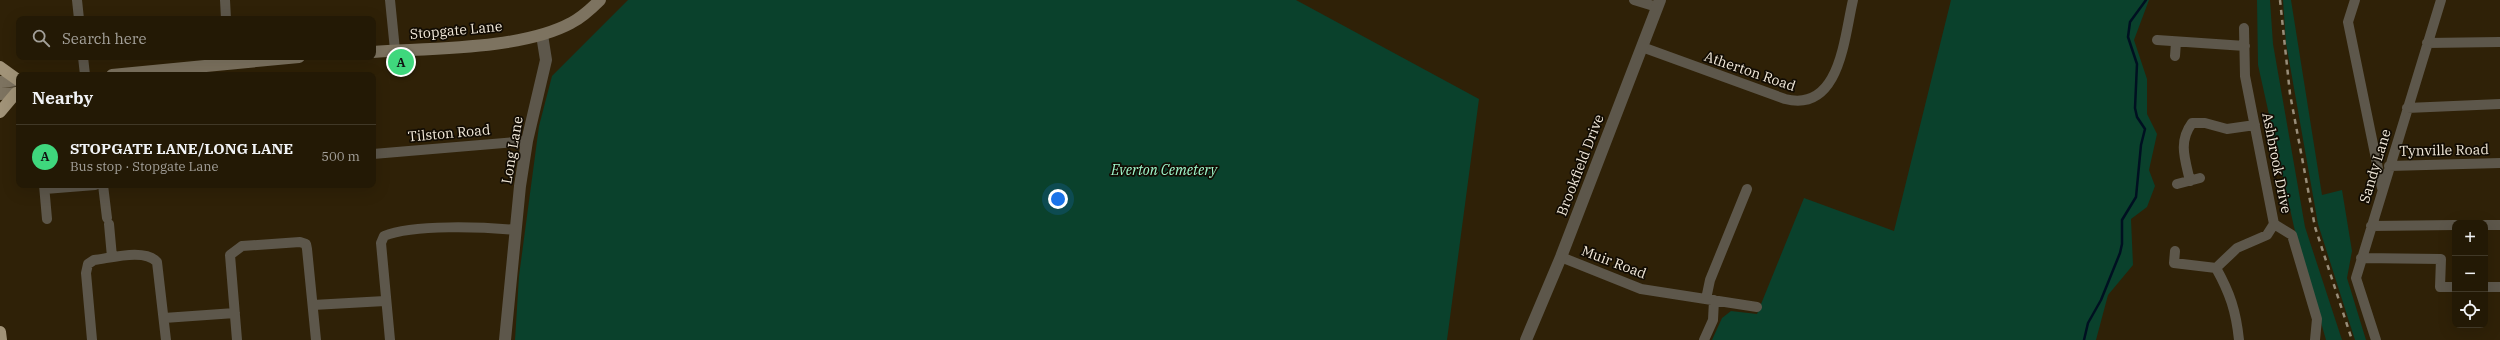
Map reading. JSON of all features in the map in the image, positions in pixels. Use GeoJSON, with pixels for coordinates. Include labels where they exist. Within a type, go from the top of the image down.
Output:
{"type":"FeatureCollection","features":[{"type":"Feature","properties":{"kind":"highway"},"geometry":{"type":"LineString","coordinates":[[0,66],[16,78]]}},
{"type":"Feature","properties":{"kind":"highway"},"geometry":{"type":"LineString","coordinates":[[0,112],[16,94]]}},
{"type":"Feature","properties":{"kind":"highway"},"geometry":{"type":"LineString","coordinates":[[0,332],[1,340]]}},
{"type":"Feature","properties":{"kind":"main road"},"geometry":{"type":"LineString","coordinates":[[542,35],[572,23],[600,0]]}},
{"type":"Feature","properties":{"kind":"main road","name":"Stopgate Lane"},"geometry":{"type":"LineString","coordinates":[[376,52],[467,47],[542,35]]}},
{"type":"Feature","properties":{"kind":"main road"},"geometry":{"type":"LineString","coordinates":[[172,72],[227,60]]}},
{"type":"Feature","properties":{"kind":"main road"},"geometry":{"type":"LineString","coordinates":[[0,82],[16,80]]}},
{"type":"Feature","properties":{"kind":"main road"},"geometry":{"type":"LineString","coordinates":[[0,94],[16,93]]}},
{"type":"Feature","properties":{"kind":"street"},"geometry":{"type":"LineString","coordinates":[[77,0],[79,16]]}},
{"type":"Feature","properties":{"kind":"street"},"geometry":{"type":"LineString","coordinates":[[225,0],[226,16]]}},
{"type":"Feature","properties":{"kind":"street"},"geometry":{"type":"LineString","coordinates":[[390,0],[395,50]]}},
{"type":"Feature","properties":{"kind":"street"},"geometry":{"type":"LineString","coordinates":[[1634,0],[1659,4]]}},
{"type":"Feature","properties":{"kind":"street","name":"Atherton Road"},"geometry":{"type":"LineString","coordinates":[[1642,47],[1785,99],[1798,103],[1813,100],[1826,90],[1836,73],[1853,0]]}},
{"type":"Feature","properties":{"kind":"street"},"geometry":{"type":"LineString","coordinates":[[2355,0],[2348,22],[2382,188]]}},
{"type":"Feature","properties":{"kind":"street","name":"Sandy Lane"},"geometry":{"type":"LineString","coordinates":[[2376,340],[2356,278],[2382,188],[2441,0]]}},
{"type":"Feature","properties":{"kind":"street","name":"Brookfield Drive"},"geometry":{"type":"LineString","coordinates":[[1526,340],[1561,257],[1659,4]]}},
{"type":"Feature","properties":{"kind":"street","name":"Ashbrook Drive"},"geometry":{"type":"LineString","coordinates":[[2216,268],[2237,248],[2267,235],[2274,224],[2245,76],[2244,28]]}},
{"type":"Feature","properties":{"kind":"street","name":"Long Lane"},"geometry":{"type":"LineString","coordinates":[[505,340],[527,141],[546,60],[542,35]]}},
{"type":"Feature","properties":{"kind":"street"},"geometry":{"type":"LineString","coordinates":[[2157,40],[2244,46]]}},
{"type":"Feature","properties":{"kind":"street"},"geometry":{"type":"LineString","coordinates":[[2176,42],[2176,56]]}},
{"type":"Feature","properties":{"kind":"street"},"geometry":{"type":"LineString","coordinates":[[2427,42],[2500,42]]}},
{"type":"Feature","properties":{"kind":"street"},"geometry":{"type":"LineString","coordinates":[[83,60],[85,72]]}},
{"type":"Feature","properties":{"kind":"street"},"geometry":{"type":"LineString","coordinates":[[2407,108],[2500,104]]}},
{"type":"Feature","properties":{"kind":"street"},"geometry":{"type":"LineString","coordinates":[[2177,184],[2195,180],[2182,149],[2185,133],[2192,123],[2206,123],[2227,129],[2255,125]]}},
{"type":"Feature","properties":{"kind":"street","name":"Tilston Road"},"geometry":{"type":"LineString","coordinates":[[376,154],[527,141]]}},
{"type":"Feature","properties":{"kind":"street","name":"Tynville Road"},"geometry":{"type":"LineString","coordinates":[[2389,166],[2500,163]]}},
{"type":"Feature","properties":{"kind":"street"},"geometry":{"type":"LineString","coordinates":[[45,188],[47,219]]}},
{"type":"Feature","properties":{"kind":"street"},"geometry":{"type":"LineString","coordinates":[[103,188],[112,258]]}},
{"type":"Feature","properties":{"kind":"street"},"geometry":{"type":"LineString","coordinates":[[1704,340],[1713,320],[1710,300],[1710,280],[1747,189]]}},
{"type":"Feature","properties":{"kind":"street"},"geometry":{"type":"LineString","coordinates":[[2274,224],[2292,235],[2317,319],[2315,340]]}},
{"type":"Feature","properties":{"kind":"street"},"geometry":{"type":"LineString","coordinates":[[2371,226],[2452,225]]}},
{"type":"Feature","properties":{"kind":"street"},"geometry":{"type":"LineString","coordinates":[[2488,225],[2500,225]]}},
{"type":"Feature","properties":{"kind":"street"},"geometry":{"type":"LineString","coordinates":[[390,340],[381,243],[384,236],[420,230],[473,226],[516,230]]}},
{"type":"Feature","properties":{"kind":"street"},"geometry":{"type":"LineString","coordinates":[[237,340],[230,255],[242,246],[300,242],[306,244],[316,340]]}},
{"type":"Feature","properties":{"kind":"street"},"geometry":{"type":"LineString","coordinates":[[2175,251],[2174,263],[2216,268],[2228,290],[2237,315],[2239,340]]}},
{"type":"Feature","properties":{"kind":"street"},"geometry":{"type":"LineString","coordinates":[[92,340],[86,273],[88,264],[94,260],[143,255],[152,256],[157,262],[166,340]]}},
{"type":"Feature","properties":{"kind":"street","name":"Muir Road"},"geometry":{"type":"LineString","coordinates":[[1561,257],[1641,289],[1757,306]]}},
{"type":"Feature","properties":{"kind":"street"},"geometry":{"type":"LineString","coordinates":[[2361,258],[2441,259],[2440,287],[2452,287]]}},
{"type":"Feature","properties":{"kind":"street"},"geometry":{"type":"LineString","coordinates":[[2488,287],[2500,287]]}},
{"type":"Feature","properties":{"kind":"street"},"geometry":{"type":"LineString","coordinates":[[313,305],[386,301]]}},
{"type":"Feature","properties":{"kind":"street"},"geometry":{"type":"LineString","coordinates":[[164,318],[235,313]]}},
{"type":"Feature","properties":{"kind":"green space","name":"Everton Cemetery"},"geometry":{"type":"Polygon","coordinates":[[[628,0],[1296,0],[1479,99],[1447,340],[515,340],[519,276],[539,126],[552,76],[628,0]]]}},
{"type":"Feature","properties":{"kind":"green space"},"geometry":{"type":"Polygon","coordinates":[[[1951,0],[2149,0],[2134,40],[2147,79],[2147,114],[2157,134],[2149,170],[2155,186],[2147,207],[2131,219],[2133,265],[2108,295],[2096,340],[1712,340],[1722,318],[1731,311],[1757,314],[1804,198],[1894,231],[1951,0]]]}},
{"type":"Feature","properties":{"kind":"green space"},"geometry":{"type":"Polygon","coordinates":[[[2257,0],[2270,0],[2273,44],[2305,227],[2342,340],[2326,340],[2294,227],[2258,65],[2257,0]]]}},
{"type":"Feature","properties":{"kind":"green space"},"geometry":{"type":"Polygon","coordinates":[[[2283,0],[2291,0],[2322,195],[2342,190],[2352,251],[2347,278],[2366,340],[2355,340],[2318,224],[2286,43],[2283,0]]]}},
{"type":"Feature","properties":{"kind":"waterway"},"geometry":{"type":"LineString","coordinates":[[2084,340],[2088,323],[2101,300],[2120,253],[2122,244],[2122,220],[2136,197],[2141,145],[2145,129],[2137,117],[2135,108],[2137,64],[2128,37],[2130,22],[2146,0]]}},
{"type":"Feature","properties":{"kind":"railway"},"geometry":{"type":"LineString","coordinates":[[2280,0],[2290,94],[2315,227],[2352,340]]}},
{"type":"Feature","properties":{"kind":"place","name":"STOPGATE LANE/LONG LANE"},"geometry":{"type":"Point","coordinates":[401,62]}}]}
